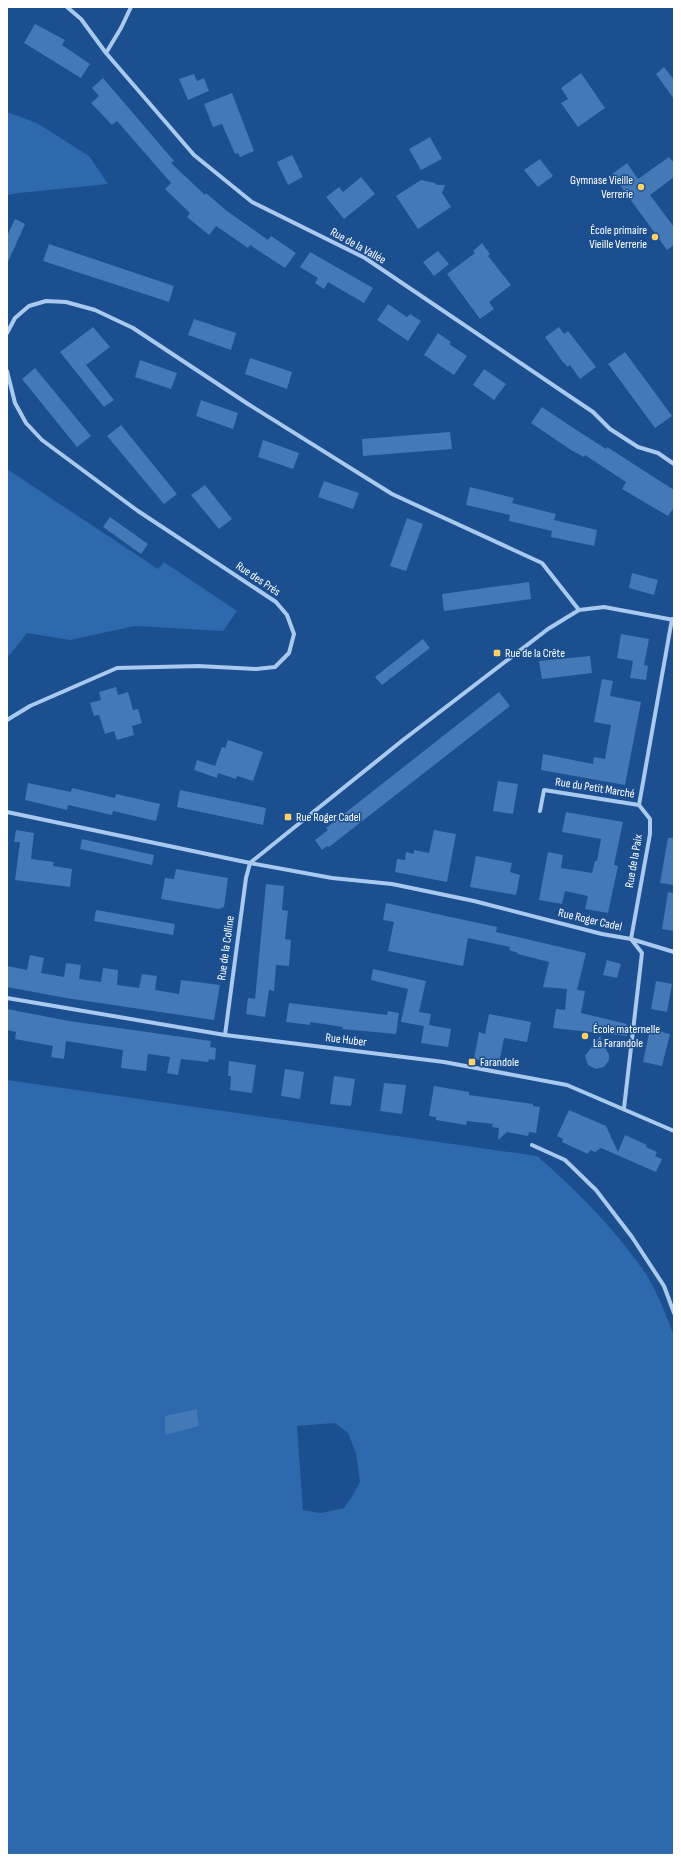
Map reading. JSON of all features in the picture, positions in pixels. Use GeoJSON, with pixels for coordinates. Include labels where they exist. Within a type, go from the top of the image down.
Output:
{"type":"FeatureCollection","features":[{"type":"Feature","properties":{"kind":"street","name":"Rue de la Vallée"},"geometry":{"type":"LineString","coordinates":[[67,7],[81,19],[106,52],[194,155],[252,202],[365,258],[593,412],[610,429],[638,447],[658,453],[674,464]]}},
{"type":"Feature","properties":{"kind":"street"},"geometry":{"type":"LineString","coordinates":[[106,52],[121,28],[131,7]]}},
{"type":"Feature","properties":{"kind":"street"},"geometry":{"type":"LineString","coordinates":[[7,334],[15,318],[29,306],[46,301],[66,302],[101,313],[133,328],[248,404],[392,494],[542,563],[579,610]]}},
{"type":"Feature","properties":{"kind":"street","name":"Rue des Prés"},"geometry":{"type":"LineString","coordinates":[[7,371],[19,410],[26,423],[42,440],[138,511],[276,602],[287,615],[294,634],[288,653],[275,667],[256,670],[198,666],[117,668],[30,706],[7,720]]}},
{"type":"Feature","properties":{"kind":"street"},"geometry":{"type":"LineString","coordinates":[[250,863],[404,740],[548,628],[579,610],[604,607],[673,620],[639,806]]}},
{"type":"Feature","properties":{"kind":"street","name":"Rue du Petit Marché"},"geometry":{"type":"LineString","coordinates":[[540,811],[544,790],[639,806]]}},
{"type":"Feature","properties":{"kind":"street","name":"Rue de la Paix"},"geometry":{"type":"LineString","coordinates":[[631,939],[650,834],[650,819],[639,806]]}},
{"type":"Feature","properties":{"kind":"street","name":"Rue Roger Cadel"},"geometry":{"type":"LineString","coordinates":[[7,812],[250,863],[332,878],[392,884],[474,901],[602,934],[631,939],[674,952]]}},
{"type":"Feature","properties":{"kind":"street","name":"Rue de la Colline"},"geometry":{"type":"LineString","coordinates":[[225,1035],[246,878],[250,863]]}},
{"type":"Feature","properties":{"kind":"street"},"geometry":{"type":"LineString","coordinates":[[624,1108],[642,953],[631,939]]}},
{"type":"Feature","properties":{"kind":"street","name":"Rue Huber"},"geometry":{"type":"LineString","coordinates":[[7,998],[225,1035],[444,1062],[568,1085],[674,1131]]}},
{"type":"Feature","properties":{"kind":"street"},"geometry":{"type":"LineString","coordinates":[[532,1145],[565,1160],[596,1190],[632,1237],[664,1286],[674,1313]]}},
{"type":"Feature","properties":{"kind":"shaded area"},"geometry":{"type":"Polygon","coordinates":[[[7,112],[37,123],[89,156],[108,184],[7,195],[7,112]]]}},
{"type":"Feature","properties":{"kind":"shaded area"},"geometry":{"type":"Polygon","coordinates":[[[7,469],[158,569],[164,562],[237,611],[223,631],[135,626],[70,640],[27,633],[7,658],[7,469]]]}},
{"type":"Feature","properties":{"kind":"shaded area"},"geometry":{"type":"Polygon","coordinates":[[[7,1080],[537,1156],[592,1208],[630,1252],[651,1282],[660,1300],[674,1336],[674,1855],[7,1855],[7,1080]],[[335,1423],[297,1426],[303,1510],[321,1513],[344,1508],[353,1495],[360,1482],[356,1453],[348,1433],[335,1423]]]}},
{"type":"Feature","properties":{"kind":"building"},"geometry":{"type":"Polygon","coordinates":[[[35,24],[65,40],[62,45],[90,64],[81,78],[24,43],[35,24]]]}},
{"type":"Feature","properties":{"kind":"building"},"geometry":{"type":"Polygon","coordinates":[[[664,67],[674,80],[674,99],[656,74],[664,67]]]}},
{"type":"Feature","properties":{"kind":"building"},"geometry":{"type":"Polygon","coordinates":[[[581,73],[605,108],[578,127],[561,103],[568,99],[561,88],[581,73]]]}},
{"type":"Feature","properties":{"kind":"building"},"geometry":{"type":"Polygon","coordinates":[[[194,74],[197,81],[204,78],[209,91],[188,100],[179,79],[194,74]]]}},
{"type":"Feature","properties":{"kind":"building"},"geometry":{"type":"Polygon","coordinates":[[[103,78],[174,161],[171,163],[205,195],[206,193],[227,211],[268,240],[271,236],[296,253],[285,268],[250,245],[248,248],[216,226],[209,235],[187,217],[190,213],[165,189],[171,183],[117,121],[112,125],[91,103],[99,96],[92,88],[103,78]]]}},
{"type":"Feature","properties":{"kind":"building"},"geometry":{"type":"Polygon","coordinates":[[[232,93],[254,151],[240,157],[238,153],[235,154],[222,124],[213,127],[204,104],[232,93]]]}},
{"type":"Feature","properties":{"kind":"building"},"geometry":{"type":"Polygon","coordinates":[[[430,137],[442,159],[421,170],[409,149],[430,137]]]}},
{"type":"Feature","properties":{"kind":"building"},"geometry":{"type":"Polygon","coordinates":[[[292,155],[303,177],[288,185],[277,162],[292,155]]]}},
{"type":"Feature","properties":{"kind":"building","name":"Gymnase Vieille Verrerie"},"geometry":{"type":"Polygon","coordinates":[[[669,157],[674,163],[674,177],[650,195],[674,227],[674,245],[667,250],[612,174],[627,163],[638,179],[669,157]]]}},
{"type":"Feature","properties":{"kind":"building"},"geometry":{"type":"Polygon","coordinates":[[[540,159],[553,176],[538,187],[524,170],[540,159]]]}},
{"type":"Feature","properties":{"kind":"building"},"geometry":{"type":"Polygon","coordinates":[[[361,177],[375,194],[344,219],[326,197],[339,187],[343,192],[361,177]]]}},
{"type":"Feature","properties":{"kind":"building"},"geometry":{"type":"Polygon","coordinates":[[[421,180],[435,183],[437,185],[445,185],[442,193],[451,207],[418,229],[396,196],[421,180]]]}},
{"type":"Feature","properties":{"kind":"building"},"geometry":{"type":"Polygon","coordinates":[[[15,219],[25,224],[7,264],[7,236],[15,219]]]}},
{"type":"Feature","properties":{"kind":"building"},"geometry":{"type":"Polygon","coordinates":[[[482,243],[490,254],[488,256],[511,285],[489,302],[494,309],[480,319],[447,274],[475,253],[473,251],[482,243]]]}},
{"type":"Feature","properties":{"kind":"building"},"geometry":{"type":"Polygon","coordinates":[[[49,244],[174,286],[169,302],[43,261],[49,244]]]}},
{"type":"Feature","properties":{"kind":"building"},"geometry":{"type":"Polygon","coordinates":[[[438,251],[449,264],[434,276],[423,262],[438,251]]]}},
{"type":"Feature","properties":{"kind":"building"},"geometry":{"type":"Polygon","coordinates":[[[310,252],[373,288],[364,303],[328,282],[324,289],[315,283],[318,278],[300,267],[310,252]]]}},
{"type":"Feature","properties":{"kind":"building"},"geometry":{"type":"Polygon","coordinates":[[[388,304],[407,317],[410,314],[421,321],[408,341],[377,320],[388,304]]]}},
{"type":"Feature","properties":{"kind":"building"},"geometry":{"type":"Polygon","coordinates":[[[194,319],[236,333],[231,350],[188,335],[194,319]]]}},
{"type":"Feature","properties":{"kind":"building"},"geometry":{"type":"Polygon","coordinates":[[[93,327],[110,347],[86,365],[114,400],[104,407],[60,352],[93,327]]]}},
{"type":"Feature","properties":{"kind":"building"},"geometry":{"type":"Polygon","coordinates":[[[559,327],[564,334],[568,331],[596,367],[580,379],[570,365],[568,367],[562,361],[545,337],[559,327]]]}},
{"type":"Feature","properties":{"kind":"building"},"geometry":{"type":"Polygon","coordinates":[[[438,333],[451,342],[449,344],[467,356],[454,375],[424,355],[438,333]]]}},
{"type":"Feature","properties":{"kind":"building"},"geometry":{"type":"Polygon","coordinates":[[[625,352],[672,416],[655,428],[608,364],[625,352]]]}},
{"type":"Feature","properties":{"kind":"building"},"geometry":{"type":"Polygon","coordinates":[[[250,358],[292,372],[287,389],[245,374],[250,358]]]}},
{"type":"Feature","properties":{"kind":"building"},"geometry":{"type":"Polygon","coordinates":[[[140,360],[177,373],[171,389],[135,377],[140,360]]]}},
{"type":"Feature","properties":{"kind":"building"},"geometry":{"type":"Polygon","coordinates":[[[35,368],[91,436],[77,447],[22,379],[35,368]]]}},
{"type":"Feature","properties":{"kind":"building"},"geometry":{"type":"Polygon","coordinates":[[[484,369],[506,384],[494,400],[473,385],[484,369]]]}},
{"type":"Feature","properties":{"kind":"building"},"geometry":{"type":"Polygon","coordinates":[[[201,400],[238,413],[233,429],[196,416],[201,400]]]}},
{"type":"Feature","properties":{"kind":"building"},"geometry":{"type":"Polygon","coordinates":[[[542,407],[606,449],[607,447],[674,490],[674,507],[668,516],[622,489],[626,482],[585,455],[584,457],[571,450],[531,423],[542,407]]]}},
{"type":"Feature","properties":{"kind":"building"},"geometry":{"type":"Polygon","coordinates":[[[121,425],[177,494],[164,504],[107,436],[121,425]]]}},
{"type":"Feature","properties":{"kind":"building"},"geometry":{"type":"Polygon","coordinates":[[[450,432],[452,449],[363,456],[362,439],[450,432]]]}},
{"type":"Feature","properties":{"kind":"building"},"geometry":{"type":"Polygon","coordinates":[[[263,440],[299,453],[293,469],[258,457],[263,440]]]}},
{"type":"Feature","properties":{"kind":"building"},"geometry":{"type":"Polygon","coordinates":[[[324,481],[359,493],[353,509],[318,497],[324,481]]]}},
{"type":"Feature","properties":{"kind":"building"},"geometry":{"type":"Polygon","coordinates":[[[205,485],[232,519],[219,529],[191,495],[205,485]]]}},
{"type":"Feature","properties":{"kind":"building"},"geometry":{"type":"Polygon","coordinates":[[[470,487],[514,498],[512,503],[556,514],[554,520],[597,530],[594,546],[551,537],[552,531],[509,521],[510,515],[466,505],[470,487]]]}},
{"type":"Feature","properties":{"kind":"building"},"geometry":{"type":"Polygon","coordinates":[[[110,517],[148,544],[141,554],[103,527],[110,517]]]}},
{"type":"Feature","properties":{"kind":"building"},"geometry":{"type":"Polygon","coordinates":[[[407,518],[423,524],[406,571],[390,566],[407,518]]]}},
{"type":"Feature","properties":{"kind":"building"},"geometry":{"type":"Polygon","coordinates":[[[632,573],[658,580],[654,595],[629,588],[632,573]]]}},
{"type":"Feature","properties":{"kind":"building"},"geometry":{"type":"Polygon","coordinates":[[[529,582],[531,599],[444,611],[442,594],[529,582]]]}},
{"type":"Feature","properties":{"kind":"building"},"geometry":{"type":"Polygon","coordinates":[[[621,634],[649,639],[644,665],[648,666],[646,680],[630,678],[633,661],[617,658],[621,634]]]}},
{"type":"Feature","properties":{"kind":"building"},"geometry":{"type":"Polygon","coordinates":[[[423,639],[430,648],[382,685],[375,677],[423,639]]]}},
{"type":"Feature","properties":{"kind":"building"},"geometry":{"type":"Polygon","coordinates":[[[590,656],[592,673],[542,679],[539,661],[590,656]]]}},
{"type":"Feature","properties":{"kind":"building"},"geometry":{"type":"Polygon","coordinates":[[[602,679],[613,681],[610,696],[641,702],[625,785],[541,770],[543,754],[593,764],[594,757],[605,759],[611,725],[594,722],[602,679]]]}},
{"type":"Feature","properties":{"kind":"building"},"geometry":{"type":"Polygon","coordinates":[[[116,687],[118,695],[128,692],[133,710],[138,709],[142,723],[132,726],[134,735],[117,740],[114,731],[105,734],[99,715],[94,716],[90,703],[101,700],[99,692],[116,687]]]}},
{"type":"Feature","properties":{"kind":"building"},"geometry":{"type":"Polygon","coordinates":[[[499,692],[510,706],[329,847],[327,846],[322,850],[315,840],[328,830],[326,828],[499,692]]]}},
{"type":"Feature","properties":{"kind":"building"},"geometry":{"type":"Polygon","coordinates":[[[228,740],[263,752],[253,781],[237,776],[236,779],[218,773],[217,778],[194,770],[197,760],[215,766],[222,747],[225,748],[228,740]]]}},
{"type":"Feature","properties":{"kind":"building"},"geometry":{"type":"Polygon","coordinates":[[[498,781],[518,784],[513,814],[493,811],[498,781]]]}},
{"type":"Feature","properties":{"kind":"building"},"geometry":{"type":"Polygon","coordinates":[[[28,783],[71,792],[72,788],[115,798],[116,794],[160,804],[156,821],[113,811],[112,815],[68,805],[67,810],[25,800],[28,783]]]}},
{"type":"Feature","properties":{"kind":"building"},"geometry":{"type":"Polygon","coordinates":[[[180,790],[266,808],[263,825],[177,807],[180,790]]]}},
{"type":"Feature","properties":{"kind":"building"},"geometry":{"type":"Polygon","coordinates":[[[566,812],[623,822],[614,865],[618,866],[608,913],[585,909],[588,896],[565,891],[562,904],[539,900],[548,852],[563,855],[561,868],[592,873],[595,861],[597,861],[601,839],[562,832],[566,812]]]}},
{"type":"Feature","properties":{"kind":"building"},"geometry":{"type":"Polygon","coordinates":[[[16,830],[34,833],[31,859],[54,862],[53,866],[72,869],[70,887],[15,880],[20,842],[14,842],[16,830]]]}},
{"type":"Feature","properties":{"kind":"building"},"geometry":{"type":"Polygon","coordinates":[[[434,830],[456,834],[447,882],[395,872],[397,859],[405,860],[406,852],[414,854],[414,850],[429,853],[434,830]]]}},
{"type":"Feature","properties":{"kind":"building"},"geometry":{"type":"Polygon","coordinates":[[[668,838],[674,838],[674,885],[660,883],[668,838]]]}},
{"type":"Feature","properties":{"kind":"building"},"geometry":{"type":"Polygon","coordinates":[[[82,839],[154,855],[152,865],[80,849],[82,839]]]}},
{"type":"Feature","properties":{"kind":"building"},"geometry":{"type":"Polygon","coordinates":[[[476,856],[512,863],[510,872],[520,875],[516,895],[470,887],[476,856]]]}},
{"type":"Feature","properties":{"kind":"building"},"geometry":{"type":"Polygon","coordinates":[[[176,869],[228,878],[224,907],[219,909],[161,899],[165,878],[174,879],[176,869]]]}},
{"type":"Feature","properties":{"kind":"building"},"geometry":{"type":"Polygon","coordinates":[[[266,884],[284,886],[282,910],[288,911],[285,939],[291,940],[289,966],[276,965],[274,991],[269,990],[265,1017],[246,1014],[248,998],[255,999],[266,884]]]}},
{"type":"Feature","properties":{"kind":"building"},"geometry":{"type":"Polygon","coordinates":[[[668,892],[674,893],[674,931],[662,929],[668,892]]]}},
{"type":"Feature","properties":{"kind":"building"},"geometry":{"type":"Polygon","coordinates":[[[386,903],[497,927],[496,932],[586,953],[577,990],[585,991],[581,1013],[627,1024],[627,1036],[553,1028],[556,1009],[565,1010],[567,989],[543,987],[549,962],[518,954],[509,950],[510,947],[468,938],[463,966],[388,951],[394,922],[383,920],[386,903]]]}},
{"type":"Feature","properties":{"kind":"building"},"geometry":{"type":"Polygon","coordinates":[[[96,910],[175,924],[173,935],[94,921],[96,910]]]}},
{"type":"Feature","properties":{"kind":"building"},"geometry":{"type":"Polygon","coordinates":[[[30,955],[44,958],[41,973],[64,977],[66,963],[81,965],[79,979],[101,982],[103,968],[118,970],[117,985],[139,988],[142,974],[157,976],[155,990],[179,994],[181,980],[220,985],[214,1020],[66,998],[7,987],[7,966],[27,970],[30,955]]]}},
{"type":"Feature","properties":{"kind":"building"},"geometry":{"type":"Polygon","coordinates":[[[607,960],[621,964],[617,978],[603,975],[607,960]]]}},
{"type":"Feature","properties":{"kind":"building"},"geometry":{"type":"Polygon","coordinates":[[[373,969],[426,981],[419,1012],[431,1014],[429,1025],[451,1029],[448,1047],[421,1043],[424,1026],[401,1022],[408,989],[371,980],[373,969]]]}},
{"type":"Feature","properties":{"kind":"building"},"geometry":{"type":"Polygon","coordinates":[[[656,981],[672,984],[667,1012],[651,1009],[656,981]]]}},
{"type":"Feature","properties":{"kind":"building"},"geometry":{"type":"Polygon","coordinates":[[[289,1003],[387,1015],[388,1011],[399,1013],[396,1034],[342,1029],[343,1027],[310,1022],[310,1025],[286,1022],[289,1003]]]}},
{"type":"Feature","properties":{"kind":"building"},"geometry":{"type":"Polygon","coordinates":[[[7,1009],[69,1021],[211,1041],[210,1047],[216,1048],[215,1060],[209,1059],[208,1062],[181,1059],[178,1075],[167,1073],[170,1057],[148,1054],[146,1071],[121,1068],[123,1050],[66,1041],[64,1059],[51,1057],[53,1046],[15,1039],[16,1032],[7,1030],[7,1009]]]}},
{"type":"Feature","properties":{"kind":"building"},"geometry":{"type":"Polygon","coordinates":[[[489,1014],[531,1022],[527,1042],[504,1038],[499,1064],[474,1059],[479,1032],[485,1034],[489,1014]]]}},
{"type":"Feature","properties":{"kind":"building"},"geometry":{"type":"Polygon","coordinates":[[[650,1029],[670,1034],[662,1066],[643,1062],[650,1029]]]}},
{"type":"Feature","properties":{"kind":"building"},"geometry":{"type":"Polygon","coordinates":[[[600,1036],[609,1055],[609,1060],[604,1067],[596,1069],[588,1065],[585,1056],[600,1036]]]}},
{"type":"Feature","properties":{"kind":"building"},"geometry":{"type":"Polygon","coordinates":[[[229,1061],[256,1065],[252,1093],[230,1090],[231,1076],[228,1076],[229,1061]]]}},
{"type":"Feature","properties":{"kind":"building"},"geometry":{"type":"Polygon","coordinates":[[[285,1069],[304,1072],[300,1099],[281,1096],[285,1069]]]}},
{"type":"Feature","properties":{"kind":"building"},"geometry":{"type":"Polygon","coordinates":[[[334,1076],[355,1079],[351,1106],[330,1104],[334,1076]]]}},
{"type":"Feature","properties":{"kind":"building"},"geometry":{"type":"Polygon","coordinates":[[[384,1083],[406,1085],[402,1114],[380,1111],[384,1083]]]}},
{"type":"Feature","properties":{"kind":"building"},"geometry":{"type":"Polygon","coordinates":[[[434,1086],[469,1092],[469,1095],[533,1104],[533,1106],[540,1107],[536,1133],[529,1132],[528,1136],[507,1132],[498,1140],[499,1128],[492,1127],[493,1124],[467,1121],[466,1125],[436,1120],[436,1117],[429,1116],[434,1086]]]}},
{"type":"Feature","properties":{"kind":"building"},"geometry":{"type":"Polygon","coordinates":[[[569,1110],[606,1126],[618,1152],[625,1135],[647,1145],[646,1147],[657,1152],[655,1156],[662,1159],[656,1172],[601,1148],[595,1152],[590,1150],[588,1154],[562,1142],[563,1139],[557,1136],[569,1110]]]}},
{"type":"Feature","properties":{"kind":"building"},"geometry":{"type":"Polygon","coordinates":[[[197,1409],[199,1426],[165,1435],[165,1416],[197,1409]]]}},
{"type":"Feature","properties":{"kind":"place","name":"Gymnase Vieille Verrerie"},"geometry":{"type":"Point","coordinates":[641,187]}},
{"type":"Feature","properties":{"kind":"place","name":"École primaire Vieille Verrerie"},"geometry":{"type":"Point","coordinates":[655,237]}},
{"type":"Feature","properties":{"kind":"place","name":"Rue de la Crête"},"geometry":{"type":"Point","coordinates":[497,653]}},
{"type":"Feature","properties":{"kind":"place","name":"Rue Roger Cadel"},"geometry":{"type":"Point","coordinates":[288,817]}},
{"type":"Feature","properties":{"kind":"place","name":"École maternelle La Farandole"},"geometry":{"type":"Point","coordinates":[585,1036]}},
{"type":"Feature","properties":{"kind":"place","name":"Farandole"},"geometry":{"type":"Point","coordinates":[472,1062]}}]}
